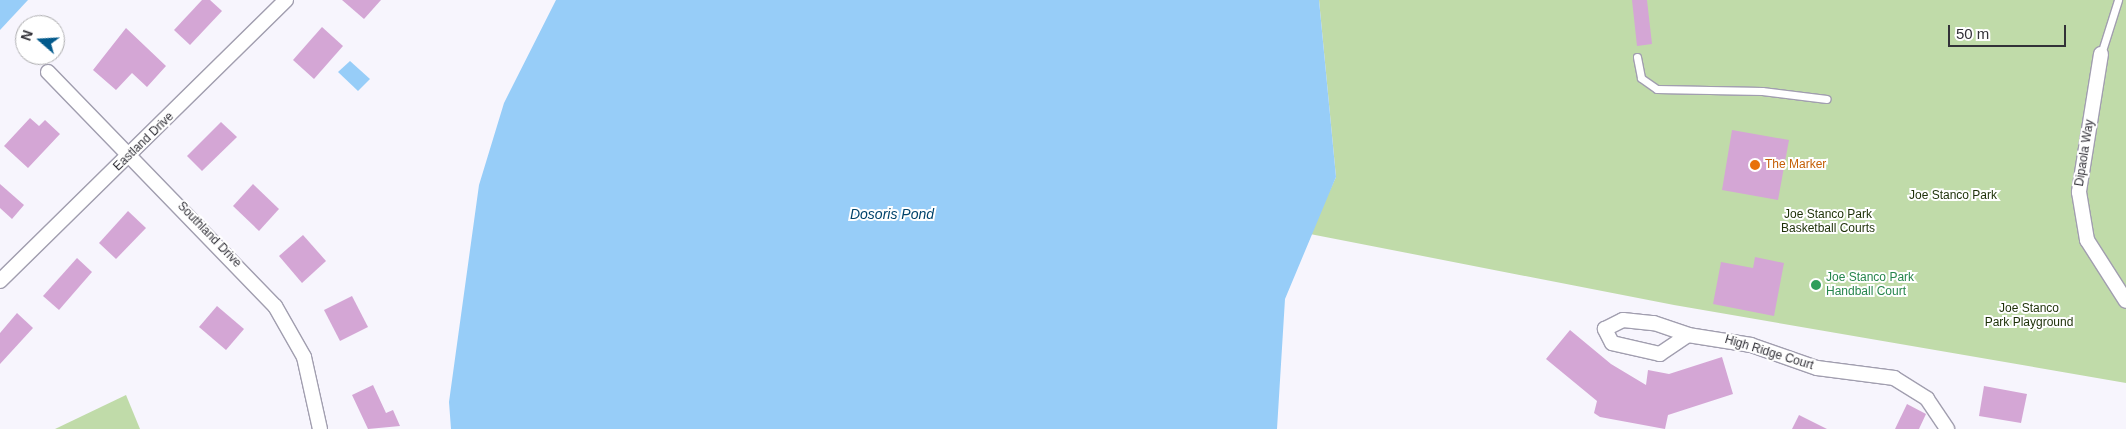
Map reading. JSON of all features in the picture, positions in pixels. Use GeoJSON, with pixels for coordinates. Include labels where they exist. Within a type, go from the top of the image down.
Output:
{"type":"FeatureCollection","features":[{"type":"Feature","properties":{"kind":"street","name":"Eastland Drive"},"geometry":{"type":"LineString","coordinates":[[0,281],[286,0]]}},
{"type":"Feature","properties":{"kind":"street","name":"Dipaola Way"},"geometry":{"type":"LineString","coordinates":[[2101,54],[2079,192],[2087,240],[2126,301]]}},
{"type":"Feature","properties":{"kind":"street","name":"Southland Drive"},"geometry":{"type":"LineString","coordinates":[[48,72],[131,154],[275,306],[304,358],[320,429]]}},
{"type":"Feature","properties":{"kind":"street","name":"High Ridge Court"},"geometry":{"type":"LineString","coordinates":[[1688,336],[1660,354],[1612,343],[1605,329],[1623,320],[1654,323],[1688,336],[1724,338],[1817,368],[1894,378],[1926,399],[1947,429]]}},
{"type":"Feature","properties":{"kind":"lane"},"geometry":{"type":"LineString","coordinates":[[2101,54],[2118,0]]}},
{"type":"Feature","properties":{"kind":"lane"},"geometry":{"type":"LineString","coordinates":[[1637,57],[1641,78],[1657,89],[1762,91],[1827,99]]}},
{"type":"Feature","properties":{"kind":"green space"},"geometry":{"type":"Polygon","coordinates":[[[1319,0],[2126,0],[2126,383],[1674,305],[1310,234],[1336,177],[1319,0]]]}},
{"type":"Feature","properties":{"kind":"green space"},"geometry":{"type":"Polygon","coordinates":[[[126,395],[140,429],[55,429],[126,395]]]}},
{"type":"Feature","properties":{"kind":"water"},"geometry":{"type":"Polygon","coordinates":[[[0,0],[28,0],[0,30],[0,0]]]}},
{"type":"Feature","properties":{"kind":"water","name":"Dosoris Pond"},"geometry":{"type":"Polygon","coordinates":[[[556,0],[1319,0],[1336,177],[1285,299],[1277,429],[451,429],[449,402],[479,185],[504,103],[556,0]]]}},
{"type":"Feature","properties":{"kind":"water"},"geometry":{"type":"Polygon","coordinates":[[[350,61],[370,79],[358,91],[338,72],[350,61]]]}},
{"type":"Feature","properties":{"kind":"building"},"geometry":{"type":"Polygon","coordinates":[[[202,0],[210,0],[222,11],[190,45],[174,30],[202,0]]]}},
{"type":"Feature","properties":{"kind":"building"},"geometry":{"type":"Polygon","coordinates":[[[342,0],[381,0],[364,19],[342,0]]]}},
{"type":"Feature","properties":{"kind":"building"},"geometry":{"type":"Polygon","coordinates":[[[1632,0],[1647,0],[1652,44],[1637,46],[1632,0]]]}},
{"type":"Feature","properties":{"kind":"building"},"geometry":{"type":"Polygon","coordinates":[[[322,27],[343,46],[314,79],[293,60],[322,27]]]}},
{"type":"Feature","properties":{"kind":"building"},"geometry":{"type":"Polygon","coordinates":[[[126,28],[166,66],[147,87],[132,73],[116,90],[93,70],[126,28]]]}},
{"type":"Feature","properties":{"kind":"building"},"geometry":{"type":"Polygon","coordinates":[[[30,118],[39,126],[45,120],[60,134],[28,168],[4,146],[30,118]]]}},
{"type":"Feature","properties":{"kind":"building"},"geometry":{"type":"Polygon","coordinates":[[[221,122],[237,137],[202,171],[187,156],[221,122]]]}},
{"type":"Feature","properties":{"kind":"building","name":"The Marker"},"geometry":{"type":"Polygon","coordinates":[[[1732,130],[1789,140],[1778,200],[1722,190],[1732,130]]]}},
{"type":"Feature","properties":{"kind":"building"},"geometry":{"type":"Polygon","coordinates":[[[0,184],[24,205],[12,219],[0,208],[0,184]]]}},
{"type":"Feature","properties":{"kind":"building"},"geometry":{"type":"Polygon","coordinates":[[[253,184],[279,209],[259,231],[233,206],[253,184]]]}},
{"type":"Feature","properties":{"kind":"building"},"geometry":{"type":"Polygon","coordinates":[[[128,211],[146,228],[116,259],[99,243],[128,211]]]}},
{"type":"Feature","properties":{"kind":"building"},"geometry":{"type":"Polygon","coordinates":[[[303,235],[326,261],[302,283],[279,256],[303,235]]]}},
{"type":"Feature","properties":{"kind":"building"},"geometry":{"type":"Polygon","coordinates":[[[1755,257],[1784,263],[1774,316],[1713,304],[1721,262],[1753,268],[1755,257]]]}},
{"type":"Feature","properties":{"kind":"building"},"geometry":{"type":"Polygon","coordinates":[[[77,258],[92,272],[59,310],[43,296],[77,258]]]}},
{"type":"Feature","properties":{"kind":"building"},"geometry":{"type":"Polygon","coordinates":[[[352,296],[368,327],[340,341],[324,310],[352,296]]]}},
{"type":"Feature","properties":{"kind":"building"},"geometry":{"type":"Polygon","coordinates":[[[217,306],[244,329],[226,350],[199,327],[217,306]]]}},
{"type":"Feature","properties":{"kind":"building"},"geometry":{"type":"Polygon","coordinates":[[[17,313],[33,328],[0,364],[0,333],[17,313]]]}},
{"type":"Feature","properties":{"kind":"building"},"geometry":{"type":"Polygon","coordinates":[[[1570,330],[1611,364],[1646,385],[1648,370],[1669,374],[1722,357],[1733,394],[1668,415],[1665,429],[1600,417],[1594,413],[1597,401],[1546,359],[1570,330]]]}},
{"type":"Feature","properties":{"kind":"building"},"geometry":{"type":"Polygon","coordinates":[[[373,385],[386,413],[393,410],[400,426],[368,429],[352,395],[373,385]]]}},
{"type":"Feature","properties":{"kind":"building"},"geometry":{"type":"Polygon","coordinates":[[[1984,386],[2027,394],[2021,423],[1979,416],[1984,386]]]}},
{"type":"Feature","properties":{"kind":"building"},"geometry":{"type":"Polygon","coordinates":[[[1907,404],[1926,414],[1919,429],[1895,429],[1907,404]]]}},
{"type":"Feature","properties":{"kind":"building"},"geometry":{"type":"Polygon","coordinates":[[[1799,415],[1827,429],[1792,429],[1799,415]]]}},
{"type":"Feature","properties":{"kind":"place","name":"The Marker"},"geometry":{"type":"Point","coordinates":[1755,165]}},
{"type":"Feature","properties":{"kind":"place","name":"Joe Stanco Park Handball Court"},"geometry":{"type":"Point","coordinates":[1816,285]}},
{"type":"Feature","properties":{"kind":"park label","name":"Joe Stanco Park"},"geometry":{"type":"Point","coordinates":[1953,196]}},
{"type":"Feature","properties":{"kind":"park label","name":"Joe Stanco Park Basketball Courts"},"geometry":{"type":"Point","coordinates":[1828,222]}},
{"type":"Feature","properties":{"kind":"park label","name":"Joe Stanco Park Playground"},"geometry":{"type":"Point","coordinates":[2029,316]}}]}
